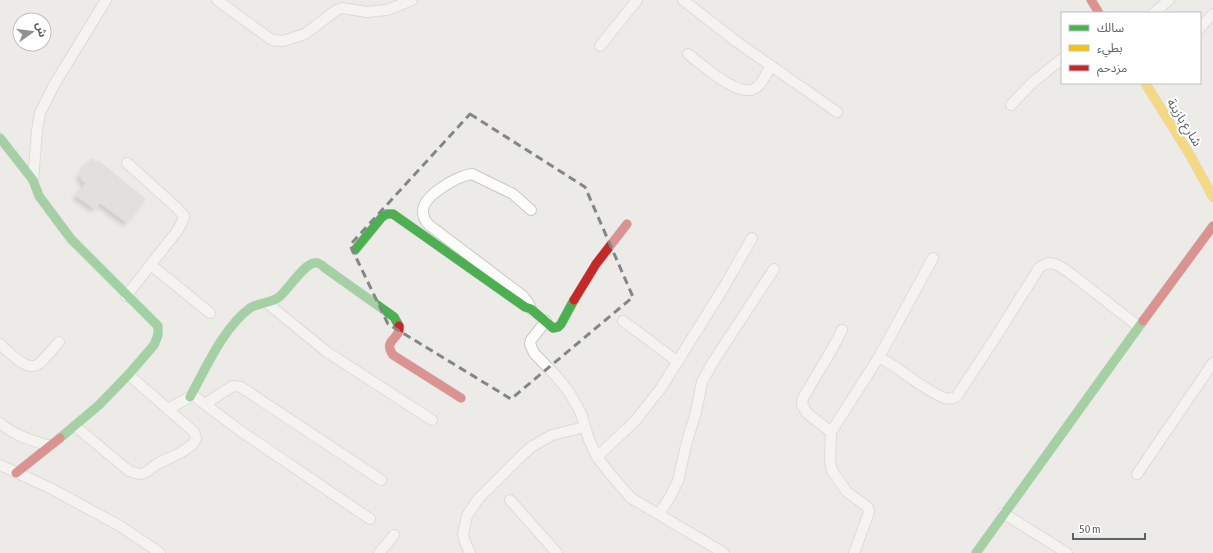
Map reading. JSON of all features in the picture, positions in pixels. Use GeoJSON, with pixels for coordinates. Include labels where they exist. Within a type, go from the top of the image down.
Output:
{"type":"FeatureCollection","features":[{"type":"Feature","properties":{"kind":"street"},"geometry":{"type":"LineString","coordinates":[[33,180],[40,113],[54,85],[106,0]]}},
{"type":"Feature","properties":{"kind":"street"},"geometry":{"type":"LineString","coordinates":[[217,0],[272,40],[283,41],[306,34],[335,10],[342,8],[367,12],[387,10],[412,0]]}},
{"type":"Feature","properties":{"kind":"street"},"geometry":{"type":"LineString","coordinates":[[600,46],[637,0]]}},
{"type":"Feature","properties":{"kind":"street"},"geometry":{"type":"LineString","coordinates":[[684,0],[737,42],[837,112]]}},
{"type":"Feature","properties":{"kind":"street"},"geometry":{"type":"LineString","coordinates":[[1091,0],[1098,12]]}},
{"type":"Feature","properties":{"kind":"street"},"geometry":{"type":"LineString","coordinates":[[1155,12],[1169,0]]}},
{"type":"Feature","properties":{"kind":"street"},"geometry":{"type":"LineString","coordinates":[[1201,27],[1213,14]]}},
{"type":"Feature","properties":{"kind":"street"},"geometry":{"type":"LineString","coordinates":[[688,54],[729,85],[747,91],[758,86],[771,66]]}},
{"type":"Feature","properties":{"kind":"street"},"geometry":{"type":"LineString","coordinates":[[1011,105],[1033,82],[1061,60]]}},
{"type":"Feature","properties":{"kind":"street","name":"شارع بازينة"},"geometry":{"type":"LineString","coordinates":[[1146,84],[1190,155],[1213,197]]}},
{"type":"Feature","properties":{"kind":"street"},"geometry":{"type":"LineString","coordinates":[[0,138],[33,180],[47,208],[71,239],[94,261],[126,296],[158,326],[159,332],[155,344],[130,375],[75,426],[16,472]]}},
{"type":"Feature","properties":{"kind":"street"},"geometry":{"type":"LineString","coordinates":[[126,296],[178,230],[184,216],[127,163]]}},
{"type":"Feature","properties":{"kind":"street"},"geometry":{"type":"LineString","coordinates":[[531,210],[513,194],[472,174],[460,178],[434,194],[426,202],[422,209],[424,218],[428,225],[523,296],[531,309]]}},
{"type":"Feature","properties":{"kind":"street"},"geometry":{"type":"LineString","coordinates":[[355,250],[382,217],[388,214],[393,214],[525,307],[531,309],[553,328],[559,327],[596,264],[627,224]]}},
{"type":"Feature","properties":{"kind":"street"},"geometry":{"type":"LineString","coordinates":[[976,553],[1003,513],[1213,226]]}},
{"type":"Feature","properties":{"kind":"street"},"geometry":{"type":"LineString","coordinates":[[597,457],[636,420],[661,388],[724,287],[752,238]]}},
{"type":"Feature","properties":{"kind":"street"},"geometry":{"type":"LineString","coordinates":[[854,553],[869,512],[868,508],[847,492],[832,471],[830,461],[832,432],[879,357],[933,258]]}},
{"type":"Feature","properties":{"kind":"street"},"geometry":{"type":"LineString","coordinates":[[190,397],[226,334],[235,322],[254,306],[278,298],[311,263],[316,263],[394,317],[400,326],[399,332],[388,347],[389,351],[393,355],[461,398]]}},
{"type":"Feature","properties":{"kind":"street"},"geometry":{"type":"LineString","coordinates":[[879,357],[933,392],[946,398],[954,398],[957,396],[998,336],[1039,268],[1044,264],[1051,263],[1070,273],[1139,326]]}},
{"type":"Feature","properties":{"kind":"street"},"geometry":{"type":"LineString","coordinates":[[151,265],[210,313]]}},
{"type":"Feature","properties":{"kind":"street"},"geometry":{"type":"LineString","coordinates":[[659,514],[678,481],[687,441],[696,412],[702,382],[713,362],[774,268]]}},
{"type":"Feature","properties":{"kind":"street"},"geometry":{"type":"LineString","coordinates":[[267,302],[327,352],[432,420]]}},
{"type":"Feature","properties":{"kind":"street"},"geometry":{"type":"LineString","coordinates":[[546,321],[531,340],[530,344],[534,353],[570,392],[581,413],[589,440],[597,457],[630,498],[724,553]]}},
{"type":"Feature","properties":{"kind":"street"},"geometry":{"type":"LineString","coordinates":[[623,322],[678,362]]}},
{"type":"Feature","properties":{"kind":"street"},"geometry":{"type":"LineString","coordinates":[[832,432],[806,413],[802,405],[803,398],[842,330]]}},
{"type":"Feature","properties":{"kind":"street"},"geometry":{"type":"LineString","coordinates":[[0,344],[24,365],[31,367],[38,364],[59,342]]}},
{"type":"Feature","properties":{"kind":"street"},"geometry":{"type":"LineString","coordinates":[[1137,474],[1213,363]]}},
{"type":"Feature","properties":{"kind":"street"},"geometry":{"type":"LineString","coordinates":[[75,426],[129,471],[142,474],[194,443],[196,436],[194,432],[130,375]]}},
{"type":"Feature","properties":{"kind":"street"},"geometry":{"type":"LineString","coordinates":[[205,404],[231,387],[241,387],[381,480]]}},
{"type":"Feature","properties":{"kind":"street"},"geometry":{"type":"LineString","coordinates":[[168,409],[194,396],[242,432],[370,519]]}},
{"type":"Feature","properties":{"kind":"street"},"geometry":{"type":"LineString","coordinates":[[0,423],[21,437],[50,446]]}},
{"type":"Feature","properties":{"kind":"street"},"geometry":{"type":"LineString","coordinates":[[470,553],[463,535],[468,516],[478,499],[531,447],[552,435],[585,427]]}},
{"type":"Feature","properties":{"kind":"street"},"geometry":{"type":"LineString","coordinates":[[0,465],[50,488],[120,526],[160,553]]}},
{"type":"Feature","properties":{"kind":"street"},"geometry":{"type":"LineString","coordinates":[[510,500],[557,553]]}},
{"type":"Feature","properties":{"kind":"street"},"geometry":{"type":"LineString","coordinates":[[1003,513],[1067,553]]}},
{"type":"Feature","properties":{"kind":"street"},"geometry":{"type":"LineString","coordinates":[[379,553],[394,535]]}},
{"type":"Feature","properties":{"kind":"highlighted area"},"geometry":{"type":"Polygon","coordinates":[[[470,114],[585,187],[633,297],[511,399],[388,324],[350,245],[470,114]]]}},
{"type":"Feature","properties":{"kind":"building"},"geometry":{"type":"Polygon","coordinates":[[[92,158],[97,162],[98,160],[146,199],[127,223],[100,203],[95,209],[76,196],[86,183],[81,180],[82,179],[79,176],[92,158]]]}},
{"type":"Feature","properties":{"kind":"traffic: fast"},"geometry":{"type":"LineString","coordinates":[[0,138],[33,180],[39,196],[71,239],[158,326],[158,335],[154,345],[129,374],[99,405],[60,438]]}},
{"type":"Feature","properties":{"kind":"traffic: fast"},"geometry":{"type":"LineString","coordinates":[[355,250],[382,217],[387,214],[393,214],[525,307],[531,309],[553,328],[558,327],[561,324],[574,300]]}},
{"type":"Feature","properties":{"kind":"traffic: fast"},"geometry":{"type":"LineString","coordinates":[[190,397],[223,337],[240,316],[253,306],[272,301],[279,297],[305,268],[314,263],[321,265],[394,317],[399,326]]}},
{"type":"Feature","properties":{"kind":"traffic: fast"},"geometry":{"type":"LineString","coordinates":[[976,553],[1143,321]]}},
{"type":"Feature","properties":{"kind":"traffic: slow"},"geometry":{"type":"LineString","coordinates":[[1146,84],[1190,155],[1213,197]]}},
{"type":"Feature","properties":{"kind":"traffic: jam"},"geometry":{"type":"LineString","coordinates":[[1091,0],[1098,12]]}},
{"type":"Feature","properties":{"kind":"traffic: jam"},"geometry":{"type":"LineString","coordinates":[[574,300],[596,264],[627,224]]}},
{"type":"Feature","properties":{"kind":"traffic: jam"},"geometry":{"type":"LineString","coordinates":[[1143,321],[1213,226]]}},
{"type":"Feature","properties":{"kind":"traffic: jam"},"geometry":{"type":"LineString","coordinates":[[399,326],[399,331],[391,342],[390,346],[390,350],[393,355],[461,398]]}},
{"type":"Feature","properties":{"kind":"traffic: jam"},"geometry":{"type":"LineString","coordinates":[[16,473],[60,438]]}}]}
